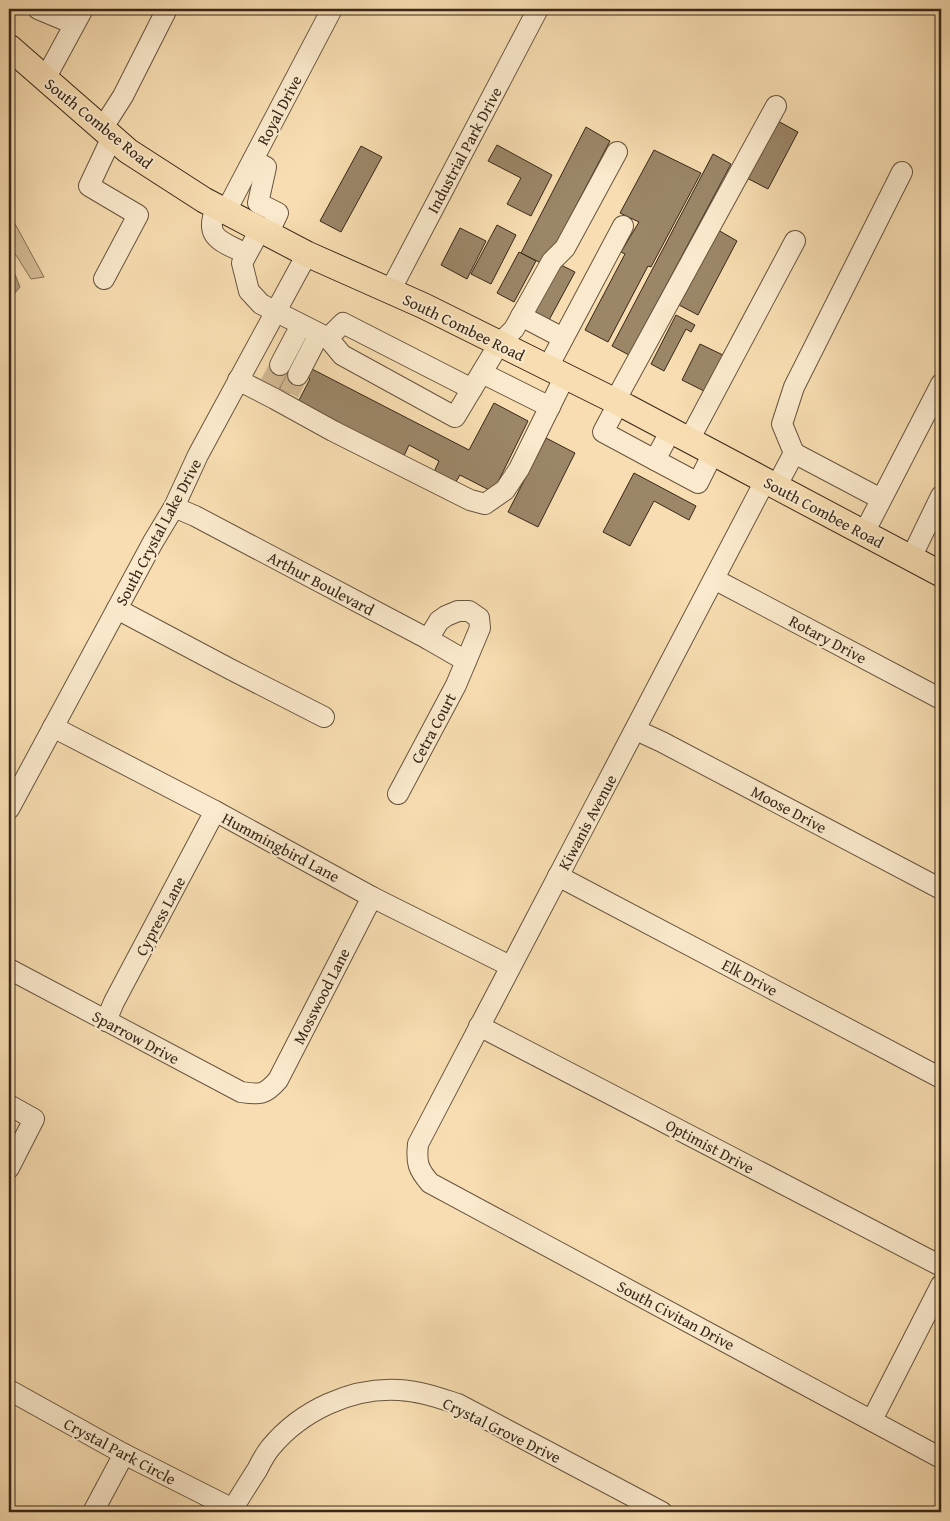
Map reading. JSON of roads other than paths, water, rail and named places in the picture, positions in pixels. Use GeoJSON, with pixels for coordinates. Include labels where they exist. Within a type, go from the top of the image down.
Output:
{"type":"FeatureCollection","features":[{"type":"Feature","properties":{"kind":"main road","name":"South Combee Road"},"geometry":{"type":"LineString","coordinates":[[9,47],[128,151],[221,209],[307,254],[390,291],[617,402],[941,574]]}},
{"type":"Feature","properties":{"kind":"street"},"geometry":{"type":"LineString","coordinates":[[38,9],[78,16],[45,79]]}},
{"type":"Feature","properties":{"kind":"street"},"geometry":{"type":"LineString","coordinates":[[104,279],[138,215],[89,186],[107,133],[123,96],[166,9]]}},
{"type":"Feature","properties":{"kind":"street","name":"Royal Drive"},"geometry":{"type":"LineString","coordinates":[[246,254],[215,238],[212,231],[214,212],[221,209],[253,160],[332,9]]}},
{"type":"Feature","properties":{"kind":"street","name":"Industrial Park Drive"},"geometry":{"type":"LineString","coordinates":[[390,291],[538,9]]}},
{"type":"Feature","properties":{"kind":"street"},"geometry":{"type":"LineString","coordinates":[[714,454],[698,483],[603,432],[617,402],[776,106]]}},
{"type":"Feature","properties":{"kind":"street"},"geometry":{"type":"LineString","coordinates":[[253,160],[266,167],[258,203],[278,213],[246,254],[242,263],[249,290],[260,304],[324,336],[342,355],[455,417],[499,344],[514,328],[552,261],[565,248],[617,152]]}},
{"type":"Feature","properties":{"kind":"street"},"geometry":{"type":"LineString","coordinates":[[881,499],[794,453],[782,424],[794,387],[902,172]]}},
{"type":"Feature","properties":{"kind":"street"},"geometry":{"type":"LineString","coordinates":[[254,384],[290,391],[333,432],[470,500],[485,504],[505,490],[519,469],[550,407],[563,338],[623,226]]}},
{"type":"Feature","properties":{"kind":"street"},"geometry":{"type":"LineString","coordinates":[[655,460],[680,435],[795,241]]}},
{"type":"Feature","properties":{"kind":"street","name":"South Crystal Lake Drive"},"geometry":{"type":"LineString","coordinates":[[9,809],[153,542],[174,507],[198,455],[254,384],[275,312],[307,254]]}},
{"type":"Feature","properties":{"kind":"street"},"geometry":{"type":"LineString","coordinates":[[521,316],[563,338]]}},
{"type":"Feature","properties":{"kind":"street"},"geometry":{"type":"LineString","coordinates":[[290,391],[324,336],[343,323],[477,381],[550,407]]}},
{"type":"Feature","properties":{"kind":"street"},"geometry":{"type":"LineString","coordinates":[[280,365],[301,325]]}},
{"type":"Feature","properties":{"kind":"street"},"geometry":{"type":"LineString","coordinates":[[864,533],[941,384]]}},
{"type":"Feature","properties":{"kind":"street","name":"Kiwanis Avenue"},"geometry":{"type":"LineString","coordinates":[[418,1164],[416,1159],[418,1144],[714,579],[770,484],[794,453]]}},
{"type":"Feature","properties":{"kind":"street"},"geometry":{"type":"LineString","coordinates":[[911,558],[941,496]]}},
{"type":"Feature","properties":{"kind":"street","name":"Arthur Boulevard"},"geometry":{"type":"LineString","coordinates":[[174,507],[195,516],[466,661]]}},
{"type":"Feature","properties":{"kind":"street","name":"Rotary Drive"},"geometry":{"type":"LineString","coordinates":[[714,579],[941,699]]}},
{"type":"Feature","properties":{"kind":"street"},"geometry":{"type":"LineString","coordinates":[[117,608],[324,717]]}},
{"type":"Feature","properties":{"kind":"street","name":"Cetra Court"},"geometry":{"type":"LineString","coordinates":[[398,794],[456,686],[480,628],[478,618],[469,611],[446,616],[439,621],[428,639]]}},
{"type":"Feature","properties":{"kind":"street","name":"Hummingbird Lane"},"geometry":{"type":"LineString","coordinates":[[53,726],[215,811],[372,897],[510,966]]}},
{"type":"Feature","properties":{"kind":"street","name":"Moose Drive"},"geometry":{"type":"LineString","coordinates":[[636,730],[941,889]]}},
{"type":"Feature","properties":{"kind":"street","name":"Cypress Lane"},"geometry":{"type":"LineString","coordinates":[[106,1021],[118,994],[215,811]]}},
{"type":"Feature","properties":{"kind":"street","name":"Elk Drive"},"geometry":{"type":"LineString","coordinates":[[558,876],[941,1078]]}},
{"type":"Feature","properties":{"kind":"street","name":"Mosswood Lane"},"geometry":{"type":"LineString","coordinates":[[266,1092],[278,1080],[372,897]]}},
{"type":"Feature","properties":{"kind":"street","name":"Sparrow Drive"},"geometry":{"type":"LineString","coordinates":[[9,969],[241,1092],[256,1095],[266,1092]]}},
{"type":"Feature","properties":{"kind":"street","name":"Optimist Drive"},"geometry":{"type":"LineString","coordinates":[[480,1026],[941,1266]]}},
{"type":"Feature","properties":{"kind":"street"},"geometry":{"type":"LineString","coordinates":[[9,1105],[34,1119],[9,1168]]}},
{"type":"Feature","properties":{"kind":"street","name":"South Civitan Drive"},"geometry":{"type":"LineString","coordinates":[[418,1164],[421,1173],[430,1183],[941,1458]]}},
{"type":"Feature","properties":{"kind":"street"},"geometry":{"type":"LineString","coordinates":[[872,1420],[941,1285]]}},
{"type":"Feature","properties":{"kind":"street","name":"Crystal Park Circle"},"geometry":{"type":"LineString","coordinates":[[9,1390],[232,1511]]}},
{"type":"Feature","properties":{"kind":"street","name":"Crystal Grove Drive"},"geometry":{"type":"LineString","coordinates":[[232,1511],[270,1448],[293,1424],[321,1406],[340,1399],[362,1393],[397,1390],[426,1394],[458,1404],[662,1512]]}},
{"type":"Feature","properties":{"kind":"street"},"geometry":{"type":"LineString","coordinates":[[93,1512],[124,1454]]}},
{"type":"Feature","properties":{"kind":"tunnel"},"geometry":{"type":"LineString","coordinates":[[270,384],[280,365]]}},
{"type":"Feature","properties":{"kind":"tunnel"},"geometry":{"type":"LineString","coordinates":[[289,393],[298,375]]}}]}
